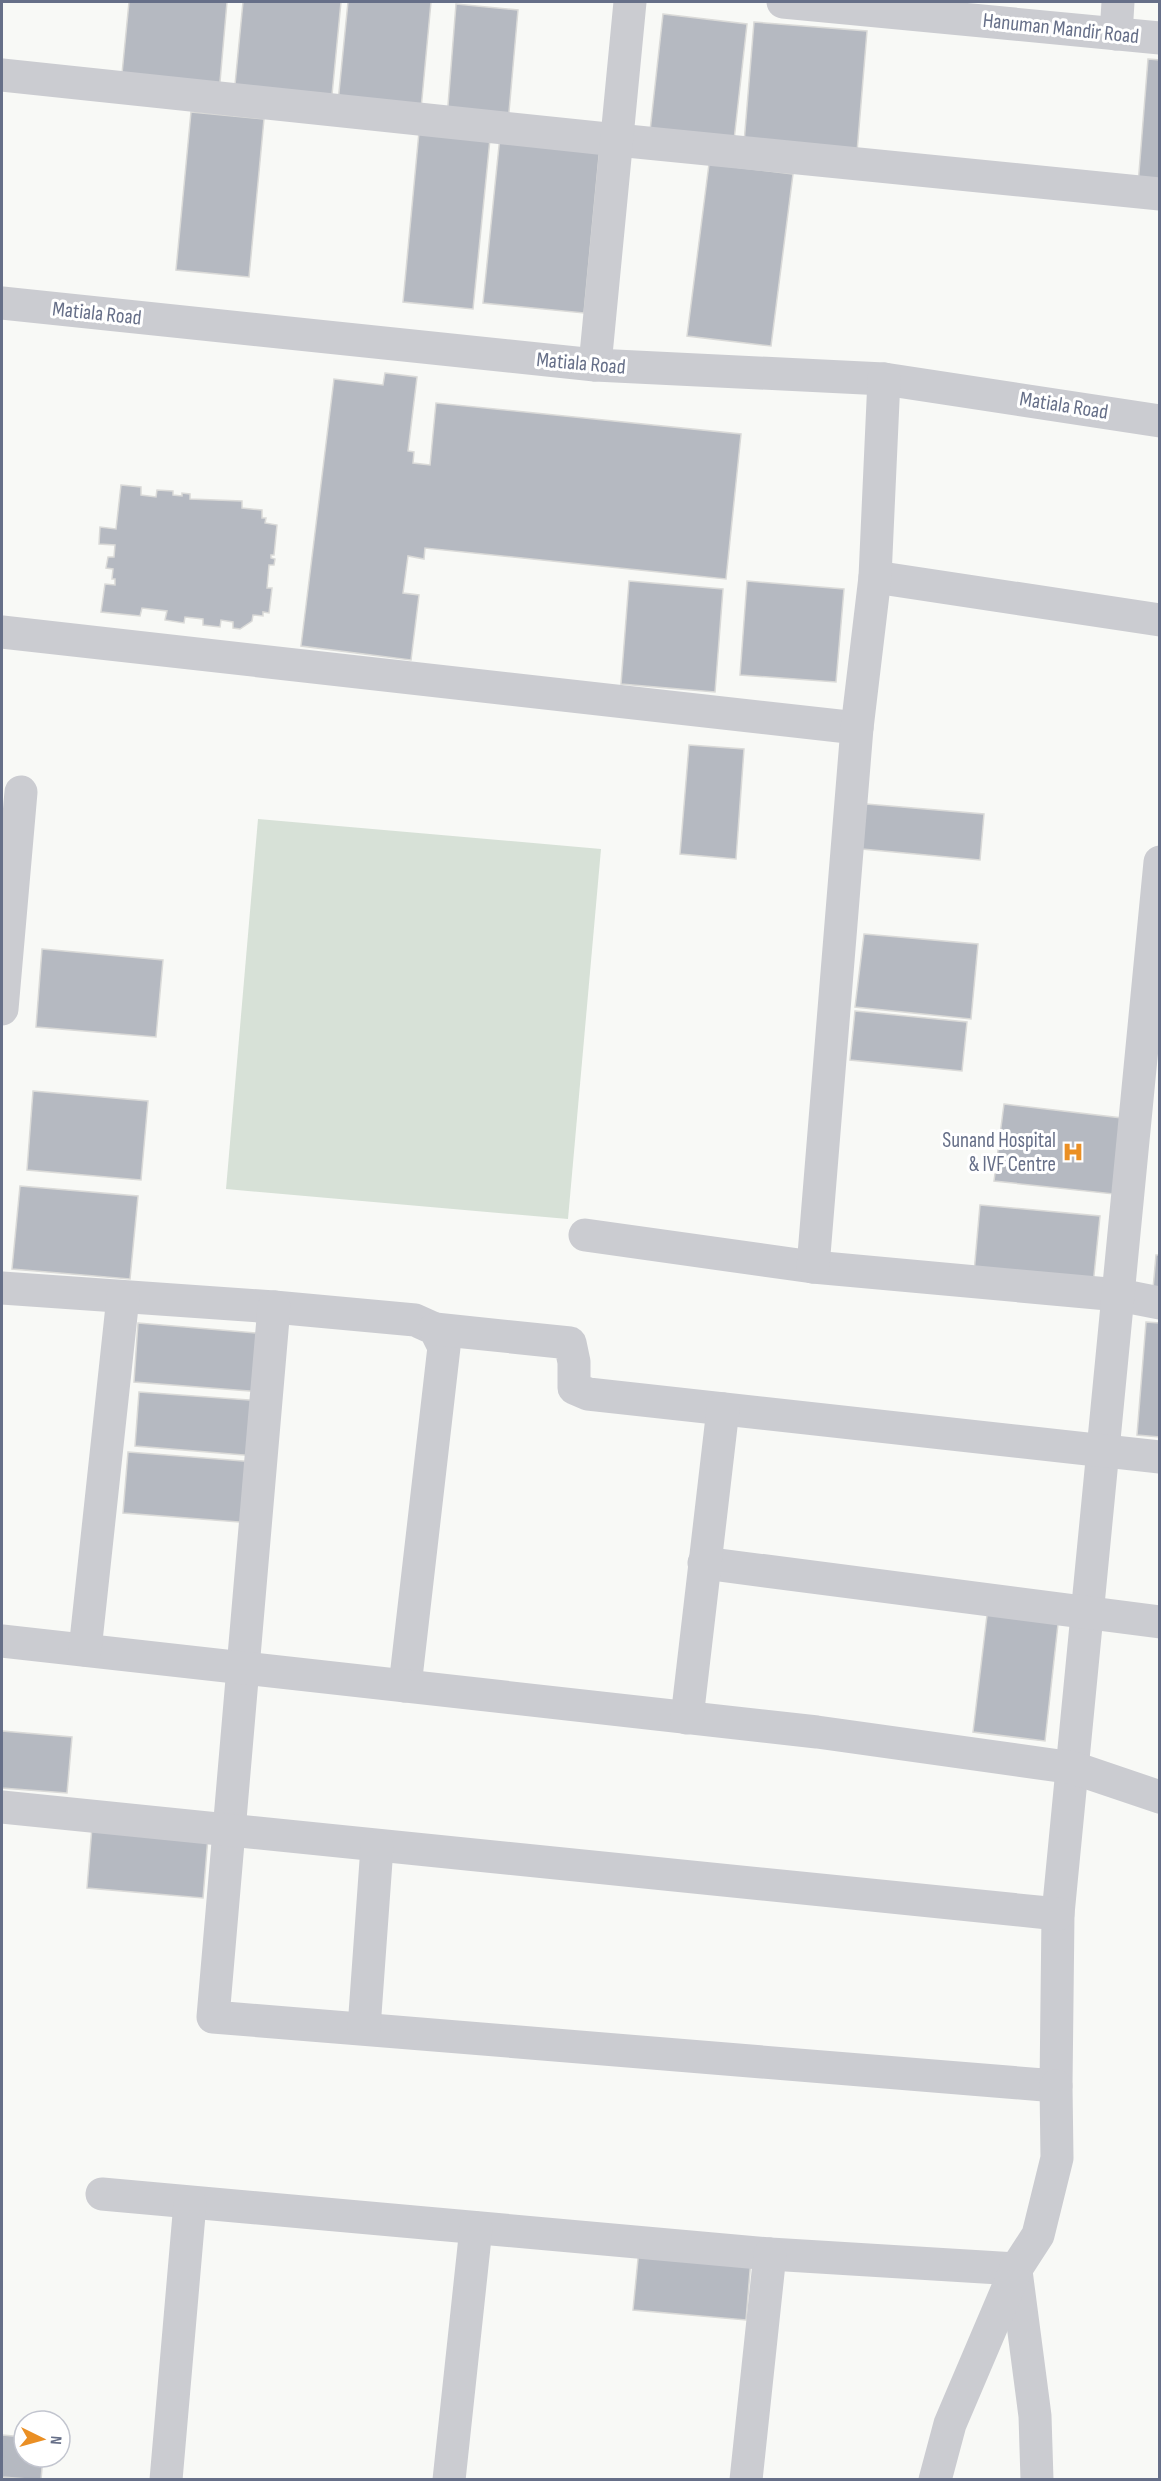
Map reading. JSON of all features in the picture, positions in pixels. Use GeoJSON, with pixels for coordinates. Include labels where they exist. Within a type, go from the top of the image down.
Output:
{"type":"FeatureCollection","features":[{"type":"Feature","properties":{"kind":"street"},"geometry":{"type":"LineString","coordinates":[[595,365],[630,2]]}},
{"type":"Feature","properties":{"kind":"street","name":"Hanuman Mandir Road"},"geometry":{"type":"LineString","coordinates":[[795,2],[951,10],[1116,34],[1160,38]]}},
{"type":"Feature","properties":{"kind":"street"},"geometry":{"type":"LineString","coordinates":[[1116,34],[1118,2]]}},
{"type":"Feature","properties":{"kind":"street"},"geometry":{"type":"LineString","coordinates":[[2,75],[1160,194]]}},
{"type":"Feature","properties":{"kind":"street","name":"Matiala Road"},"geometry":{"type":"LineString","coordinates":[[2,303],[595,365],[884,379],[1160,421]]}},
{"type":"Feature","properties":{"kind":"street"},"geometry":{"type":"LineString","coordinates":[[813,1267],[857,728],[875,577],[884,379]]}},
{"type":"Feature","properties":{"kind":"street"},"geometry":{"type":"LineString","coordinates":[[875,577],[1160,620]]}},
{"type":"Feature","properties":{"kind":"street"},"geometry":{"type":"LineString","coordinates":[[2,632],[857,728]]}},
{"type":"Feature","properties":{"kind":"street"},"geometry":{"type":"LineString","coordinates":[[2,1009],[21,792]]}},
{"type":"Feature","properties":{"kind":"street"},"geometry":{"type":"LineString","coordinates":[[935,2480],[950,2424],[1016,2269],[1038,2235],[1057,2158],[1058,1914],[1074,1768],[1160,862]]}},
{"type":"Feature","properties":{"kind":"street"},"geometry":{"type":"LineString","coordinates":[[585,1235],[813,1267],[1119,1295],[1160,1303]]}},
{"type":"Feature","properties":{"kind":"street"},"geometry":{"type":"LineString","coordinates":[[2,1288],[274,1307],[415,1320],[435,1329],[570,1343],[574,1362],[574,1388],[588,1394],[1160,1457]]}},
{"type":"Feature","properties":{"kind":"street"},"geometry":{"type":"LineString","coordinates":[[85,1650],[123,1297]]}},
{"type":"Feature","properties":{"kind":"street"},"geometry":{"type":"LineString","coordinates":[[274,1307],[213,2017],[1056,2086]]}},
{"type":"Feature","properties":{"kind":"street"},"geometry":{"type":"LineString","coordinates":[[405,1686],[444,1347],[435,1329]]}},
{"type":"Feature","properties":{"kind":"street"},"geometry":{"type":"LineString","coordinates":[[687,1718],[723,1409]]}},
{"type":"Feature","properties":{"kind":"street"},"geometry":{"type":"LineString","coordinates":[[704,1563],[1160,1622]]}},
{"type":"Feature","properties":{"kind":"street"},"geometry":{"type":"LineString","coordinates":[[2,1641],[828,1734],[1074,1768],[1160,1797]]}},
{"type":"Feature","properties":{"kind":"street"},"geometry":{"type":"LineString","coordinates":[[2,1808],[1058,1914]]}},
{"type":"Feature","properties":{"kind":"street"},"geometry":{"type":"LineString","coordinates":[[364,2028],[377,1847]]}},
{"type":"Feature","properties":{"kind":"street"},"geometry":{"type":"LineString","coordinates":[[102,2194],[771,2254],[1016,2269]]}},
{"type":"Feature","properties":{"kind":"street"},"geometry":{"type":"LineString","coordinates":[[166,2480],[190,2203]]}},
{"type":"Feature","properties":{"kind":"street"},"geometry":{"type":"LineString","coordinates":[[448,2480],[476,2228]]}},
{"type":"Feature","properties":{"kind":"street"},"geometry":{"type":"LineString","coordinates":[[746,2480],[771,2254]]}},
{"type":"Feature","properties":{"kind":"street"},"geometry":{"type":"LineString","coordinates":[[1016,2269],[1035,2416],[1036,2480]]}},
{"type":"Feature","properties":{"kind":"shaded area"},"geometry":{"type":"Polygon","coordinates":[[[258,819],[601,849],[568,1219],[226,1189],[258,819]]]}},
{"type":"Feature","properties":{"kind":"building"},"geometry":{"type":"Polygon","coordinates":[[[129,2],[227,2],[219,93],[121,84],[129,2]]]}},
{"type":"Feature","properties":{"kind":"building"},"geometry":{"type":"Polygon","coordinates":[[[243,2],[341,2],[331,105],[234,95],[243,2]]]}},
{"type":"Feature","properties":{"kind":"building"},"geometry":{"type":"Polygon","coordinates":[[[348,2],[431,2],[421,109],[338,102],[348,2]]]}},
{"type":"Feature","properties":{"kind":"building"},"geometry":{"type":"Polygon","coordinates":[[[456,4],[518,10],[508,123],[447,118],[456,4]]]}},
{"type":"Feature","properties":{"kind":"building"},"geometry":{"type":"Polygon","coordinates":[[[663,14],[747,24],[734,140],[650,131],[663,14]]]}},
{"type":"Feature","properties":{"kind":"building"},"geometry":{"type":"Polygon","coordinates":[[[754,22],[867,31],[857,152],[744,143],[754,22]]]}},
{"type":"Feature","properties":{"kind":"building"},"geometry":{"type":"Polygon","coordinates":[[[1148,59],[1160,60],[1160,187],[1138,185],[1148,59]]]}},
{"type":"Feature","properties":{"kind":"building"},"geometry":{"type":"Polygon","coordinates":[[[191,112],[264,119],[249,277],[176,270],[191,112]]]}},
{"type":"Feature","properties":{"kind":"building"},"geometry":{"type":"Polygon","coordinates":[[[419,132],[490,139],[473,309],[403,302],[419,132]]]}},
{"type":"Feature","properties":{"kind":"building"},"geometry":{"type":"Polygon","coordinates":[[[500,136],[600,146],[584,313],[483,303],[500,136]]]}},
{"type":"Feature","properties":{"kind":"building"},"geometry":{"type":"Polygon","coordinates":[[[709,164],[793,174],[771,346],[687,336],[709,164]]]}},
{"type":"Feature","properties":{"kind":"building"},"geometry":{"type":"Polygon","coordinates":[[[385,373],[417,377],[408,451],[414,452],[413,463],[430,465],[436,403],[741,434],[726,579],[425,548],[424,559],[408,556],[403,593],[419,595],[411,660],[301,646],[334,379],[383,385],[385,373]]]}},
{"type":"Feature","properties":{"kind":"building"},"geometry":{"type":"Polygon","coordinates":[[[121,485],[141,487],[141,495],[156,497],[157,490],[173,491],[173,495],[190,494],[190,499],[242,501],[242,508],[262,510],[262,518],[266,518],[265,523],[277,525],[274,555],[271,555],[271,558],[275,559],[274,565],[269,565],[267,588],[272,588],[269,613],[263,612],[263,616],[253,615],[252,621],[240,629],[233,628],[233,622],[221,620],[220,627],[203,625],[203,619],[185,617],[184,623],[165,620],[167,611],[142,608],[140,616],[101,612],[105,584],[115,585],[115,579],[112,579],[113,569],[106,568],[108,557],[114,557],[115,545],[99,544],[100,527],[116,529],[121,485]]]}},
{"type":"Feature","properties":{"kind":"building"},"geometry":{"type":"Polygon","coordinates":[[[629,581],[723,589],[715,692],[621,684],[629,581]]]}},
{"type":"Feature","properties":{"kind":"building"},"geometry":{"type":"Polygon","coordinates":[[[747,581],[844,589],[836,682],[740,675],[747,581]]]}},
{"type":"Feature","properties":{"kind":"building"},"geometry":{"type":"Polygon","coordinates":[[[689,745],[744,749],[736,859],[680,854],[689,745]]]}},
{"type":"Feature","properties":{"kind":"building"},"geometry":{"type":"Polygon","coordinates":[[[866,804],[984,814],[980,860],[862,849],[866,804]]]}},
{"type":"Feature","properties":{"kind":"building"},"geometry":{"type":"Polygon","coordinates":[[[864,934],[978,944],[971,1019],[855,1007],[864,934]]]}},
{"type":"Feature","properties":{"kind":"building"},"geometry":{"type":"Polygon","coordinates":[[[42,949],[163,960],[156,1037],[36,1027],[42,949]]]}},
{"type":"Feature","properties":{"kind":"building"},"geometry":{"type":"Polygon","coordinates":[[[855,1011],[967,1022],[962,1071],[850,1060],[855,1011]]]}},
{"type":"Feature","properties":{"kind":"building"},"geometry":{"type":"Polygon","coordinates":[[[33,1091],[148,1101],[141,1180],[27,1170],[33,1091]]]}},
{"type":"Feature","properties":{"kind":"building"},"geometry":{"type":"Polygon","coordinates":[[[1004,1104],[1122,1118],[1114,1194],[994,1181],[1004,1104]]]}},
{"type":"Feature","properties":{"kind":"building"},"geometry":{"type":"Polygon","coordinates":[[[20,1186],[138,1196],[130,1279],[12,1269],[20,1186]]]}},
{"type":"Feature","properties":{"kind":"building"},"geometry":{"type":"Polygon","coordinates":[[[980,1205],[1100,1216],[1093,1285],[974,1273],[980,1205]]]}},
{"type":"Feature","properties":{"kind":"building"},"geometry":{"type":"Polygon","coordinates":[[[1156,1255],[1160,1255],[1160,1301],[1152,1300],[1156,1255]]]}},
{"type":"Feature","properties":{"kind":"building"},"geometry":{"type":"Polygon","coordinates":[[[1146,1322],[1160,1323],[1160,1437],[1137,1435],[1146,1322]]]}},
{"type":"Feature","properties":{"kind":"building"},"geometry":{"type":"Polygon","coordinates":[[[138,1323],[268,1334],[264,1392],[134,1382],[138,1323]]]}},
{"type":"Feature","properties":{"kind":"building"},"geometry":{"type":"Polygon","coordinates":[[[139,1392],[262,1401],[257,1456],[135,1446],[139,1392]]]}},
{"type":"Feature","properties":{"kind":"building"},"geometry":{"type":"Polygon","coordinates":[[[128,1452],[257,1462],[252,1523],[123,1513],[128,1452]]]}},
{"type":"Feature","properties":{"kind":"building"},"geometry":{"type":"Polygon","coordinates":[[[988,1607],[1059,1615],[1045,1741],[973,1732],[988,1607]]]}},
{"type":"Feature","properties":{"kind":"building"},"geometry":{"type":"Polygon","coordinates":[[[2,1731],[72,1737],[67,1793],[2,1788],[2,1731]]]}},
{"type":"Feature","properties":{"kind":"building"},"geometry":{"type":"Polygon","coordinates":[[[92,1827],[208,1837],[203,1898],[87,1888],[92,1827]]]}},
{"type":"Feature","properties":{"kind":"building"},"geometry":{"type":"Polygon","coordinates":[[[639,2249],[751,2259],[746,2320],[633,2310],[639,2249]]]}},
{"type":"Feature","properties":{"kind":"building"},"geometry":{"type":"Polygon","coordinates":[[[2,2435],[12,2436],[12,2469],[42,2469],[41,2480],[2,2477],[2,2435]]]}},
{"type":"Feature","properties":{"kind":"place","name":"Sunand Hospital & IVF Centre"},"geometry":{"type":"Point","coordinates":[1073,1152]}}]}
